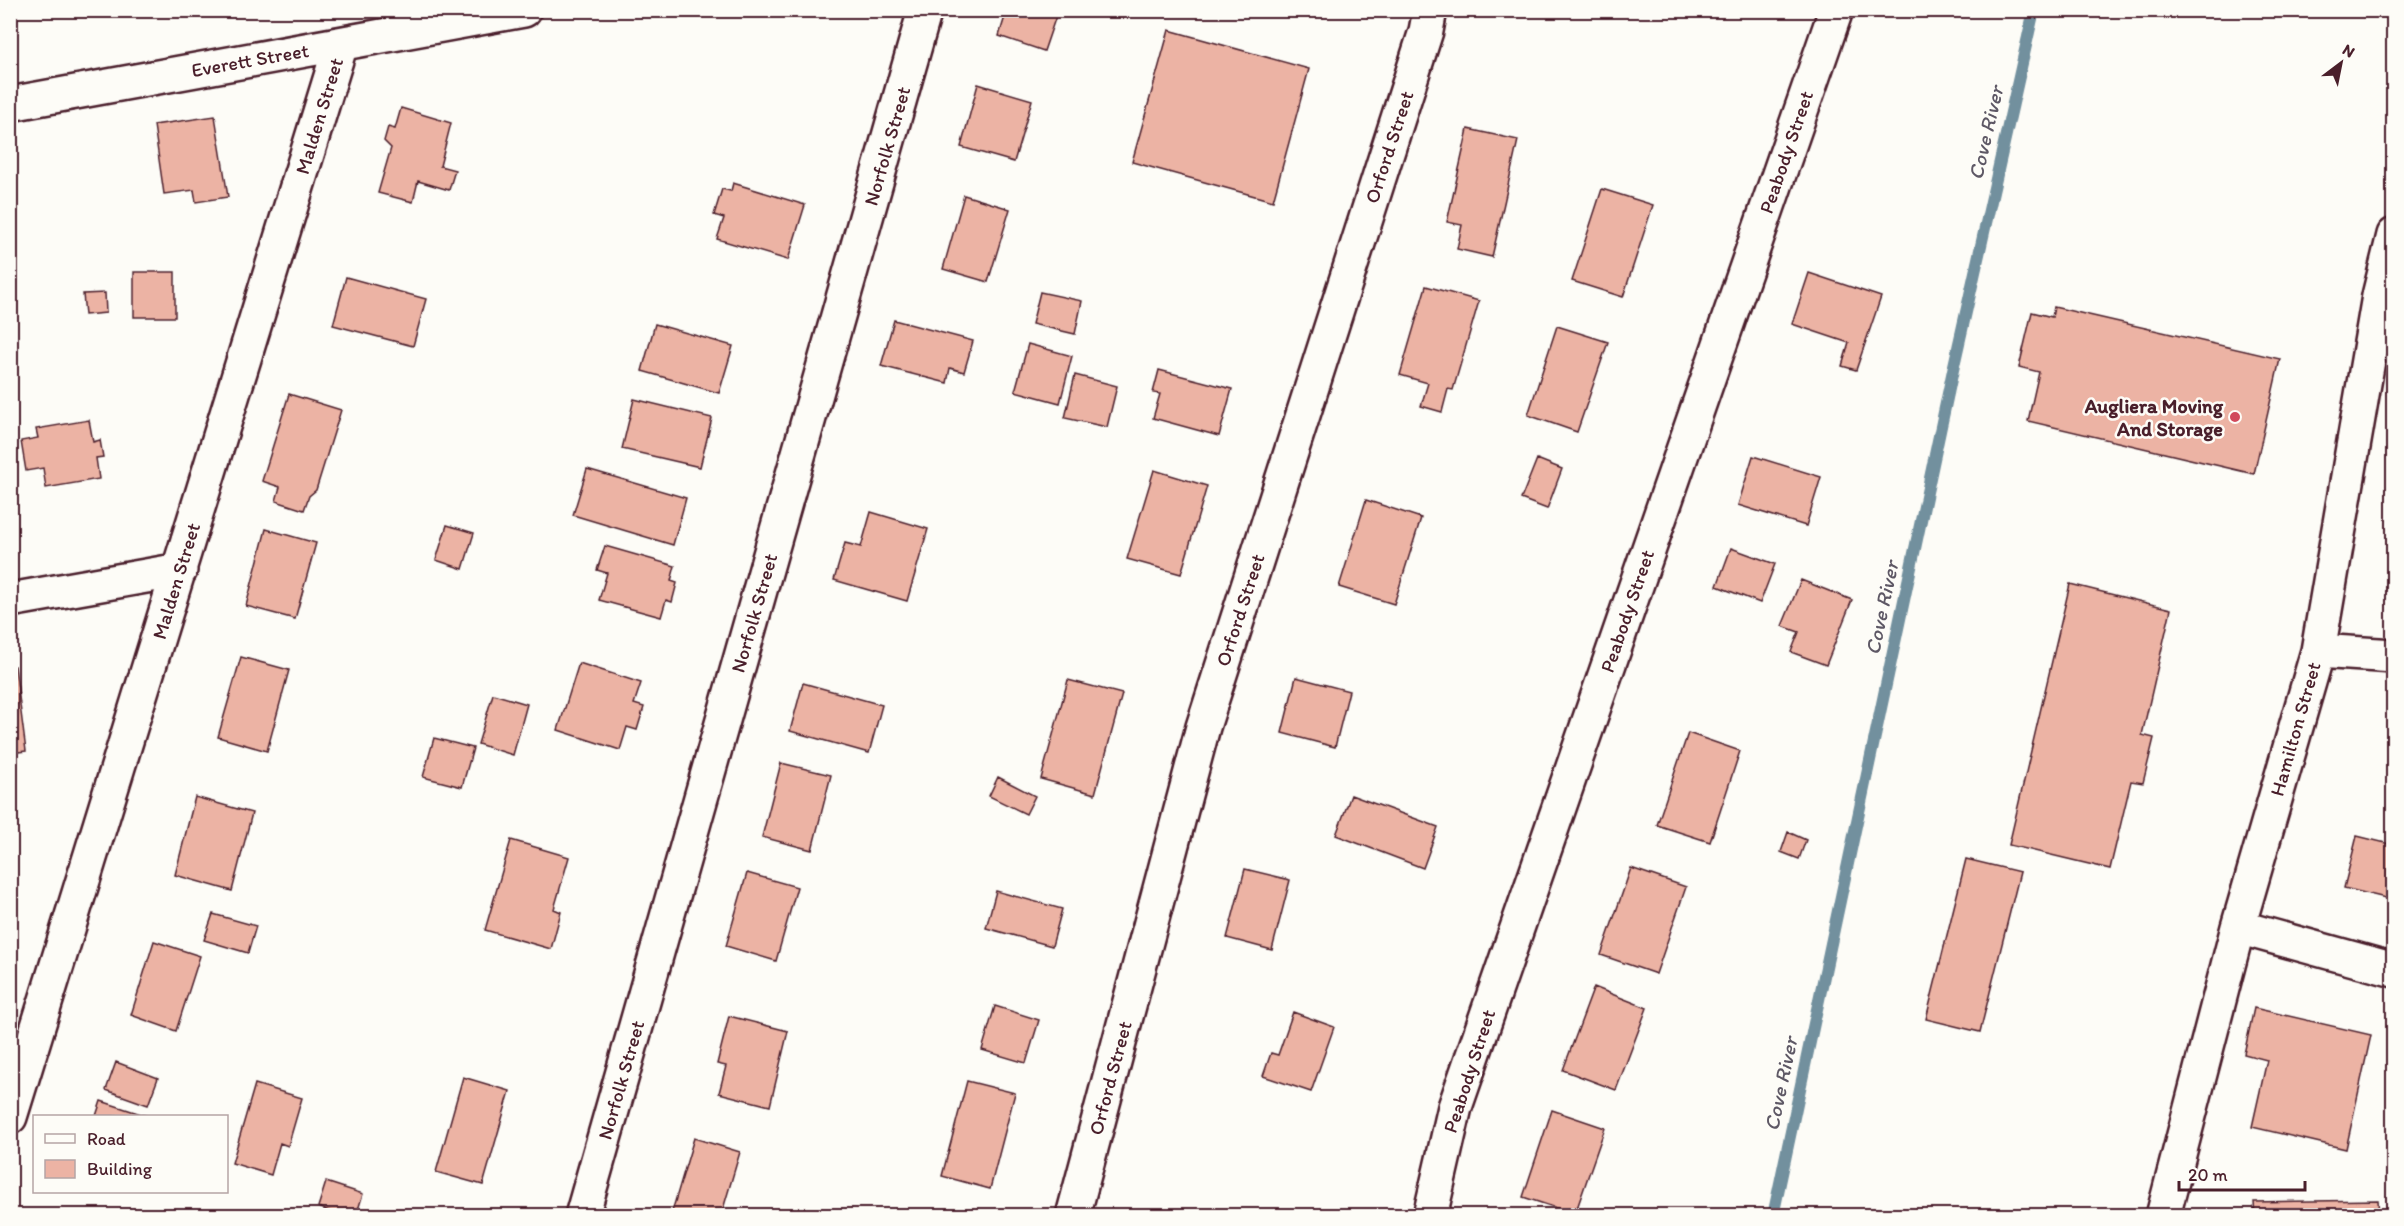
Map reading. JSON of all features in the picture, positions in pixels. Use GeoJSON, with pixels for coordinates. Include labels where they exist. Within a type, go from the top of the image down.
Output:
{"type":"FeatureCollection","features":[{"type":"Feature","properties":{"kind":"street","name":"Everett Street"},"geometry":{"type":"LineString","coordinates":[[10,104],[524,10]]}},
{"type":"Feature","properties":{"kind":"street","name":"Norfolk Street"},"geometry":{"type":"LineString","coordinates":[[582,1215],[926,10]]}},
{"type":"Feature","properties":{"kind":"street","name":"Orford Street"},"geometry":{"type":"LineString","coordinates":[[1073,1215],[1203,727],[1422,42],[1430,10]]}},
{"type":"Feature","properties":{"kind":"street","name":"Peabody Street"},"geometry":{"type":"LineString","coordinates":[[1430,1215],[1455,1107],[1836,10]]}},
{"type":"Feature","properties":{"kind":"street","name":"Malden Street"},"geometry":{"type":"LineString","coordinates":[[13,1098],[180,570],[341,44]]}},
{"type":"Feature","properties":{"kind":"street","name":"Hamilton Street"},"geometry":{"type":"LineString","coordinates":[[2163,1215],[2238,927],[2318,651],[2386,296],[2394,235]]}},
{"type":"Feature","properties":{"kind":"street"},"geometry":{"type":"LineString","coordinates":[[10,600],[180,570]]}},
{"type":"Feature","properties":{"kind":"street"},"geometry":{"type":"LineString","coordinates":[[2318,651],[2394,656]]}},
{"type":"Feature","properties":{"kind":"street"},"geometry":{"type":"LineString","coordinates":[[2238,927],[2394,970]]}},
{"type":"Feature","properties":{"kind":"building"},"geometry":{"type":"Polygon","coordinates":[[[1007,10],[1058,10],[1044,51],[999,36],[1007,10]]]}},
{"type":"Feature","properties":{"kind":"building"},"geometry":{"type":"Polygon","coordinates":[[[1169,30],[1309,69],[1273,201],[1132,162],[1169,30]]]}},
{"type":"Feature","properties":{"kind":"building"},"geometry":{"type":"Polygon","coordinates":[[[978,84],[1032,100],[1014,162],[961,147],[978,84]]]}},
{"type":"Feature","properties":{"kind":"building"},"geometry":{"type":"Polygon","coordinates":[[[401,108],[451,123],[440,166],[455,170],[449,190],[418,181],[413,202],[378,193],[391,148],[384,141],[388,127],[395,129],[401,108]]]}},
{"type":"Feature","properties":{"kind":"building"},"geometry":{"type":"Polygon","coordinates":[[[215,116],[228,197],[196,202],[194,190],[164,194],[154,125],[215,116]]]}},
{"type":"Feature","properties":{"kind":"building"},"geometry":{"type":"Polygon","coordinates":[[[1468,129],[1518,140],[1492,257],[1457,249],[1462,225],[1447,222],[1468,129]]]}},
{"type":"Feature","properties":{"kind":"building"},"geometry":{"type":"Polygon","coordinates":[[[733,183],[805,205],[788,260],[717,239],[724,218],[714,215],[722,189],[731,191],[733,183]]]}},
{"type":"Feature","properties":{"kind":"building"},"geometry":{"type":"Polygon","coordinates":[[[1602,189],[1653,205],[1623,297],[1572,281],[1602,189]]]}},
{"type":"Feature","properties":{"kind":"building"},"geometry":{"type":"Polygon","coordinates":[[[964,195],[1010,209],[988,282],[943,269],[964,195]]]}},
{"type":"Feature","properties":{"kind":"building"},"geometry":{"type":"Polygon","coordinates":[[[134,272],[175,272],[175,317],[134,317],[134,272]]]}},
{"type":"Feature","properties":{"kind":"building"},"geometry":{"type":"Polygon","coordinates":[[[1809,273],[1881,297],[1856,370],[1842,366],[1849,343],[1792,324],[1809,273]]]}},
{"type":"Feature","properties":{"kind":"building"},"geometry":{"type":"Polygon","coordinates":[[[346,277],[426,299],[413,346],[333,325],[346,277]]]}},
{"type":"Feature","properties":{"kind":"building"},"geometry":{"type":"Polygon","coordinates":[[[1426,286],[1479,301],[1453,390],[1448,389],[1442,412],[1421,406],[1428,383],[1400,375],[1426,286]]]}},
{"type":"Feature","properties":{"kind":"building"},"geometry":{"type":"Polygon","coordinates":[[[1040,292],[1082,301],[1075,334],[1032,324],[1040,292]]]}},
{"type":"Feature","properties":{"kind":"building"},"geometry":{"type":"Polygon","coordinates":[[[105,293],[106,313],[85,315],[83,294],[105,293]]]}},
{"type":"Feature","properties":{"kind":"building"},"geometry":{"type":"Polygon","coordinates":[[[2054,307],[2280,359],[2254,474],[2028,421],[2039,372],[2019,367],[2032,312],[2052,317],[2054,307]]]}},
{"type":"Feature","properties":{"kind":"building"},"geometry":{"type":"Polygon","coordinates":[[[894,320],[973,341],[964,372],[950,368],[947,383],[881,366],[894,320]]]}},
{"type":"Feature","properties":{"kind":"building"},"geometry":{"type":"Polygon","coordinates":[[[655,324],[733,346],[719,393],[642,371],[655,324]]]}},
{"type":"Feature","properties":{"kind":"building"},"geometry":{"type":"Polygon","coordinates":[[[1557,326],[1608,342],[1577,432],[1528,415],[1557,326]]]}},
{"type":"Feature","properties":{"kind":"building"},"geometry":{"type":"Polygon","coordinates":[[[1028,344],[1072,356],[1060,403],[1015,391],[1028,344]]]}},
{"type":"Feature","properties":{"kind":"building"},"geometry":{"type":"Polygon","coordinates":[[[1159,370],[1232,389],[1219,436],[1153,418],[1160,394],[1153,393],[1159,370]]]}},
{"type":"Feature","properties":{"kind":"building"},"geometry":{"type":"Polygon","coordinates":[[[1075,375],[1117,386],[1107,427],[1065,418],[1075,375]]]}},
{"type":"Feature","properties":{"kind":"building"},"geometry":{"type":"Polygon","coordinates":[[[289,394],[341,410],[316,490],[309,496],[304,510],[276,501],[280,487],[262,481],[289,394]]]}},
{"type":"Feature","properties":{"kind":"building"},"geometry":{"type":"Polygon","coordinates":[[[634,399],[712,418],[700,467],[622,449],[634,399]]]}},
{"type":"Feature","properties":{"kind":"building"},"geometry":{"type":"Polygon","coordinates":[[[89,420],[93,442],[100,440],[103,457],[96,458],[99,479],[46,488],[43,468],[26,471],[21,441],[38,438],[36,429],[89,420]]]}},
{"type":"Feature","properties":{"kind":"building"},"geometry":{"type":"Polygon","coordinates":[[[1753,456],[1821,477],[1806,526],[1738,505],[1753,456]]]}},
{"type":"Feature","properties":{"kind":"building"},"geometry":{"type":"Polygon","coordinates":[[[1537,459],[1562,469],[1547,509],[1521,499],[1537,459]]]}},
{"type":"Feature","properties":{"kind":"building"},"geometry":{"type":"Polygon","coordinates":[[[587,469],[686,498],[673,545],[573,515],[587,469]]]}},
{"type":"Feature","properties":{"kind":"building"},"geometry":{"type":"Polygon","coordinates":[[[1154,470],[1207,486],[1181,574],[1127,559],[1154,470]]]}},
{"type":"Feature","properties":{"kind":"building"},"geometry":{"type":"Polygon","coordinates":[[[1366,500],[1421,518],[1394,604],[1339,587],[1366,500]]]}},
{"type":"Feature","properties":{"kind":"building"},"geometry":{"type":"Polygon","coordinates":[[[871,512],[928,529],[907,601],[834,580],[845,543],[861,547],[871,512]]]}},
{"type":"Feature","properties":{"kind":"building"},"geometry":{"type":"Polygon","coordinates":[[[447,525],[474,533],[463,569],[436,560],[447,525]]]}},
{"type":"Feature","properties":{"kind":"building"},"geometry":{"type":"Polygon","coordinates":[[[266,529],[316,543],[295,619],[246,606],[266,529]]]}},
{"type":"Feature","properties":{"kind":"building"},"geometry":{"type":"Polygon","coordinates":[[[605,546],[675,566],[671,581],[677,583],[672,602],[666,600],[661,617],[599,600],[607,573],[597,570],[605,546]]]}},
{"type":"Feature","properties":{"kind":"building"},"geometry":{"type":"Polygon","coordinates":[[[1731,548],[1775,564],[1760,603],[1717,586],[1731,548]]]}},
{"type":"Feature","properties":{"kind":"building"},"geometry":{"type":"Polygon","coordinates":[[[1801,580],[1852,600],[1826,665],[1791,652],[1799,632],[1782,626],[1801,580]]]}},
{"type":"Feature","properties":{"kind":"building"},"geometry":{"type":"Polygon","coordinates":[[[2070,584],[2171,609],[2142,735],[2154,738],[2143,783],[2131,781],[2110,869],[2009,845],[2070,584]]]}},
{"type":"Feature","properties":{"kind":"building"},"geometry":{"type":"Polygon","coordinates":[[[241,657],[289,670],[267,751],[218,737],[241,657]]]}},
{"type":"Feature","properties":{"kind":"building"},"geometry":{"type":"Polygon","coordinates":[[[579,663],[641,683],[634,704],[644,707],[637,730],[627,727],[620,750],[558,730],[579,663]]]}},
{"type":"Feature","properties":{"kind":"building"},"geometry":{"type":"Polygon","coordinates":[[[10,666],[15,666],[26,751],[10,753],[10,666]]]}},
{"type":"Feature","properties":{"kind":"building"},"geometry":{"type":"Polygon","coordinates":[[[1296,677],[1349,691],[1335,747],[1282,733],[1296,677]]]}},
{"type":"Feature","properties":{"kind":"building"},"geometry":{"type":"Polygon","coordinates":[[[1068,680],[1122,694],[1095,794],[1041,779],[1068,680]]]}},
{"type":"Feature","properties":{"kind":"building"},"geometry":{"type":"Polygon","coordinates":[[[803,683],[882,705],[869,753],[790,731],[803,683]]]}},
{"type":"Feature","properties":{"kind":"building"},"geometry":{"type":"Polygon","coordinates":[[[493,694],[527,704],[513,755],[478,744],[493,694]]]}},
{"type":"Feature","properties":{"kind":"building"},"geometry":{"type":"Polygon","coordinates":[[[1688,733],[1740,751],[1710,842],[1657,825],[1688,733]]]}},
{"type":"Feature","properties":{"kind":"building"},"geometry":{"type":"Polygon","coordinates":[[[434,738],[473,748],[462,787],[423,777],[434,738]]]}},
{"type":"Feature","properties":{"kind":"building"},"geometry":{"type":"Polygon","coordinates":[[[781,763],[831,775],[812,850],[762,837],[781,763]]]}},
{"type":"Feature","properties":{"kind":"building"},"geometry":{"type":"Polygon","coordinates":[[[998,777],[1035,796],[1026,814],[989,796],[998,777]]]}},
{"type":"Feature","properties":{"kind":"building"},"geometry":{"type":"Polygon","coordinates":[[[1351,795],[1438,827],[1423,868],[1336,835],[1351,795]]]}},
{"type":"Feature","properties":{"kind":"building"},"geometry":{"type":"Polygon","coordinates":[[[195,797],[252,813],[232,891],[175,875],[195,797]]]}},
{"type":"Feature","properties":{"kind":"building"},"geometry":{"type":"Polygon","coordinates":[[[1788,832],[1806,840],[1799,859],[1781,852],[1788,832]]]}},
{"type":"Feature","properties":{"kind":"building"},"geometry":{"type":"Polygon","coordinates":[[[2357,836],[2394,845],[2394,900],[2344,888],[2357,836]]]}},
{"type":"Feature","properties":{"kind":"building"},"geometry":{"type":"Polygon","coordinates":[[[511,840],[569,857],[554,909],[561,912],[551,949],[485,930],[511,840]]]}},
{"type":"Feature","properties":{"kind":"building"},"geometry":{"type":"Polygon","coordinates":[[[1966,859],[2020,872],[1980,1032],[1926,1019],[1966,859]]]}},
{"type":"Feature","properties":{"kind":"building"},"geometry":{"type":"Polygon","coordinates":[[[1631,868],[1686,887],[1656,974],[1601,955],[1631,868]]]}},
{"type":"Feature","properties":{"kind":"building"},"geometry":{"type":"Polygon","coordinates":[[[1245,869],[1290,880],[1272,950],[1227,938],[1245,869]]]}},
{"type":"Feature","properties":{"kind":"building"},"geometry":{"type":"Polygon","coordinates":[[[747,873],[797,887],[776,961],[726,946],[747,873]]]}},
{"type":"Feature","properties":{"kind":"building"},"geometry":{"type":"Polygon","coordinates":[[[996,891],[1062,909],[1052,946],[986,928],[996,891]]]}},
{"type":"Feature","properties":{"kind":"building"},"geometry":{"type":"Polygon","coordinates":[[[213,914],[256,926],[248,953],[204,940],[213,914]]]}},
{"type":"Feature","properties":{"kind":"building"},"geometry":{"type":"Polygon","coordinates":[[[154,941],[200,956],[176,1031],[131,1015],[154,941]]]}},
{"type":"Feature","properties":{"kind":"building"},"geometry":{"type":"Polygon","coordinates":[[[1594,987],[1647,1008],[1616,1090],[1563,1070],[1594,987]]]}},
{"type":"Feature","properties":{"kind":"building"},"geometry":{"type":"Polygon","coordinates":[[[995,1006],[1039,1020],[1026,1063],[982,1050],[995,1006]]]}},
{"type":"Feature","properties":{"kind":"building"},"geometry":{"type":"Polygon","coordinates":[[[2254,1008],[2371,1035],[2346,1149],[2252,1127],[2267,1060],[2244,1054],[2254,1008]]]}},
{"type":"Feature","properties":{"kind":"building"},"geometry":{"type":"Polygon","coordinates":[[[1293,1012],[1334,1027],[1311,1092],[1263,1076],[1271,1053],[1278,1055],[1293,1012]]]}},
{"type":"Feature","properties":{"kind":"building"},"geometry":{"type":"Polygon","coordinates":[[[729,1016],[788,1031],[770,1106],[719,1093],[726,1066],[717,1064],[729,1016]]]}},
{"type":"Feature","properties":{"kind":"building"},"geometry":{"type":"Polygon","coordinates":[[[116,1062],[158,1078],[148,1105],[106,1090],[116,1062]]]}},
{"type":"Feature","properties":{"kind":"building"},"geometry":{"type":"Polygon","coordinates":[[[463,1077],[510,1091],[483,1185],[436,1172],[463,1077]]]}},
{"type":"Feature","properties":{"kind":"building"},"geometry":{"type":"Polygon","coordinates":[[[967,1081],[1015,1093],[990,1189],[942,1176],[967,1081]]]}},
{"type":"Feature","properties":{"kind":"building"},"geometry":{"type":"Polygon","coordinates":[[[255,1084],[302,1098],[288,1146],[280,1143],[271,1175],[232,1163],[255,1084]]]}},
{"type":"Feature","properties":{"kind":"building"},"geometry":{"type":"Polygon","coordinates":[[[101,1101],[144,1115],[96,1115],[101,1101]]]}},
{"type":"Feature","properties":{"kind":"building"},"geometry":{"type":"Polygon","coordinates":[[[1552,1110],[1605,1128],[1575,1214],[1523,1197],[1552,1110]]]}},
{"type":"Feature","properties":{"kind":"building"},"geometry":{"type":"Polygon","coordinates":[[[694,1138],[740,1152],[721,1216],[671,1215],[694,1138]]]}},
{"type":"Feature","properties":{"kind":"building"},"geometry":{"type":"Polygon","coordinates":[[[326,1182],[363,1194],[356,1216],[343,1216],[318,1207],[326,1182]]]}},
{"type":"Feature","properties":{"kind":"building"},"geometry":{"type":"Polygon","coordinates":[[[2378,1200],[2379,1216],[2255,1216],[2254,1202],[2378,1200]]]}},
{"type":"Feature","properties":{"kind":"waterway","name":"Cove River"},"geometry":{"type":"LineString","coordinates":[[1773,1216],[1953,370],[2034,10]]}},
{"type":"Feature","properties":{"kind":"place","name":"Augliera Moving And Storage"},"geometry":{"type":"Point","coordinates":[2235,417]}}]}
